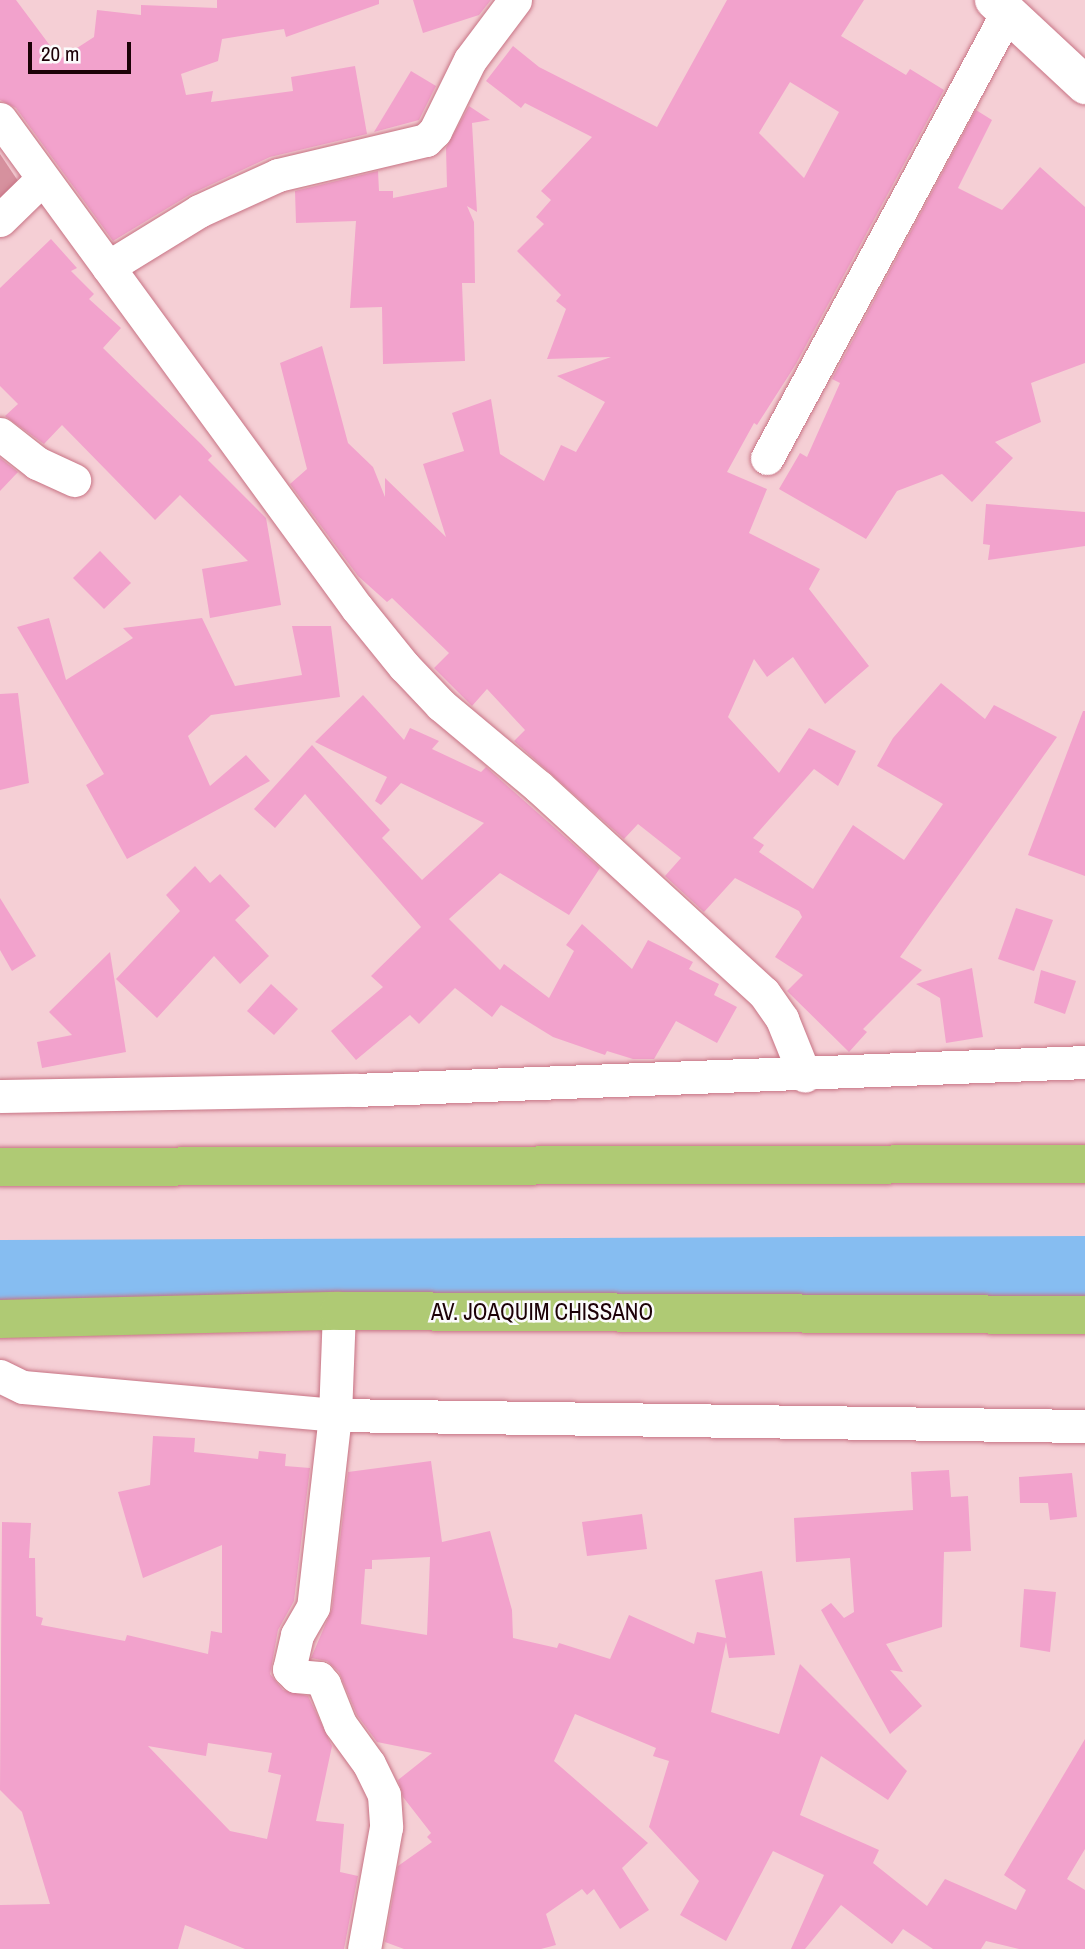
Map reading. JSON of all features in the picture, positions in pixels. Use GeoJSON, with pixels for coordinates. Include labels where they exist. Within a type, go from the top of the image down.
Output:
{"type":"FeatureCollection","features":[{"type":"Feature","properties":{"kind":"main road"},"geometry":{"type":"LineString","coordinates":[[0,1167],[1085,1164]]}},
{"type":"Feature","properties":{"kind":"main road","name":"AV. JOAQUIM CHISSANO"},"geometry":{"type":"LineString","coordinates":[[0,1319],[339,1311],[1085,1315]]}},
{"type":"Feature","properties":{"kind":"street"},"geometry":{"type":"LineString","coordinates":[[108,267],[199,211],[278,175],[426,140],[435,131],[470,60],[515,0]]}},
{"type":"Feature","properties":{"kind":"street"},"geometry":{"type":"LineString","coordinates":[[767,458],[1000,6],[1085,85]]}},
{"type":"Feature","properties":{"kind":"street"},"geometry":{"type":"LineString","coordinates":[[0,119],[41,180],[108,267],[357,608],[404,666],[440,705],[538,786],[764,993],[782,1019],[805,1076]]}},
{"type":"Feature","properties":{"kind":"street"},"geometry":{"type":"LineString","coordinates":[[0,220],[41,180]]}},
{"type":"Feature","properties":{"kind":"street"},"geometry":{"type":"LineString","coordinates":[[0,434],[37,463],[74,480]]}},
{"type":"Feature","properties":{"kind":"street"},"geometry":{"type":"LineString","coordinates":[[0,1096],[805,1076],[1085,1062]]}},
{"type":"Feature","properties":{"kind":"street"},"geometry":{"type":"LineString","coordinates":[[339,1311],[335,1415],[313,1607],[297,1635],[289,1669],[296,1676],[319,1678],[340,1724],[369,1764],[384,1795],[386,1827],[364,1949]]}},
{"type":"Feature","properties":{"kind":"street"},"geometry":{"type":"LineString","coordinates":[[0,1376],[23,1387],[335,1415],[1085,1426]]}},
{"type":"Feature","properties":{"kind":"shaded area"},"geometry":{"type":"Polygon","coordinates":[[[0,154],[36,208],[0,237],[0,154]]]}},
{"type":"Feature","properties":{"kind":"building"},"geometry":{"type":"Polygon","coordinates":[[[0,0],[16,0],[60,59],[94,37],[97,10],[141,15],[141,5],[217,8],[217,0],[379,0],[379,4],[286,37],[284,29],[222,39],[218,61],[181,74],[186,95],[213,91],[211,102],[293,91],[291,77],[355,66],[367,134],[270,157],[191,194],[113,241],[16,108],[0,100],[0,0]]]}},
{"type":"Feature","properties":{"kind":"building"},"geometry":{"type":"Polygon","coordinates":[[[413,0],[491,0],[479,15],[423,33],[413,0]]]}},
{"type":"Feature","properties":{"kind":"building"},"geometry":{"type":"Polygon","coordinates":[[[727,0],[864,0],[841,36],[906,75],[910,69],[944,90],[796,364],[757,425],[754,423],[727,472],[767,489],[749,533],[820,569],[809,589],[869,666],[825,704],[793,657],[767,677],[754,659],[728,717],[779,773],[809,728],[856,751],[838,786],[814,769],[753,838],[764,845],[759,852],[813,889],[853,825],[904,860],[943,804],[877,766],[893,738],[941,683],[985,719],[994,705],[1057,737],[900,957],[922,970],[863,1029],[867,1032],[849,1052],[787,991],[803,975],[775,957],[802,917],[799,911],[735,878],[704,912],[665,876],[681,858],[638,824],[624,839],[514,741],[525,730],[487,689],[472,706],[434,668],[449,653],[392,598],[387,602],[358,576],[290,484],[307,469],[280,363],[322,346],[348,443],[373,467],[385,497],[385,478],[446,537],[423,464],[464,451],[452,413],[491,399],[500,454],[544,481],[561,445],[576,452],[605,402],[557,376],[611,357],[547,359],[566,309],[556,301],[561,295],[517,251],[544,224],[536,217],[551,200],[541,191],[592,137],[525,103],[521,108],[486,81],[513,46],[539,67],[657,127],[727,0]],[[790,82],[759,133],[804,178],[839,112],[790,82]]]}},
{"type":"Feature","properties":{"kind":"building"},"geometry":{"type":"Polygon","coordinates":[[[411,71],[436,86],[419,120],[374,132],[411,71]]]}},
{"type":"Feature","properties":{"kind":"building"},"geometry":{"type":"Polygon","coordinates":[[[469,106],[490,120],[472,123],[477,212],[467,206],[474,222],[475,283],[462,283],[465,361],[383,364],[382,307],[350,308],[356,221],[296,223],[295,191],[378,171],[379,191],[393,191],[393,198],[447,187],[446,148],[469,106]]]}},
{"type":"Feature","properties":{"kind":"building"},"geometry":{"type":"Polygon","coordinates":[[[976,110],[992,120],[958,188],[1002,210],[1040,167],[1085,207],[1085,363],[1031,383],[1041,422],[995,442],[1013,458],[972,502],[942,474],[897,491],[866,539],[779,489],[800,453],[807,457],[840,383],[832,379],[976,110]]]}},
{"type":"Feature","properties":{"kind":"building"},"geometry":{"type":"Polygon","coordinates":[[[51,239],[77,268],[71,271],[94,294],[89,299],[121,328],[103,348],[201,444],[212,456],[208,460],[266,518],[281,605],[210,618],[202,569],[248,561],[180,495],[155,520],[62,425],[44,444],[5,416],[18,404],[0,386],[0,288],[51,239]]]}},
{"type":"Feature","properties":{"kind":"building"},"geometry":{"type":"Polygon","coordinates":[[[0,458],[18,472],[0,491],[0,458]]]}},
{"type":"Feature","properties":{"kind":"building"},"geometry":{"type":"Polygon","coordinates":[[[986,504],[1085,512],[1085,546],[988,560],[990,545],[983,544],[986,504]]]}},
{"type":"Feature","properties":{"kind":"building"},"geometry":{"type":"Polygon","coordinates":[[[100,551],[131,583],[104,609],[73,578],[100,551]]]}},
{"type":"Feature","properties":{"kind":"building"},"geometry":{"type":"Polygon","coordinates":[[[49,618],[66,680],[133,638],[123,628],[202,618],[235,686],[302,675],[292,626],[331,626],[340,697],[211,715],[188,736],[210,786],[246,755],[270,781],[127,859],[86,785],[104,774],[17,627],[49,618]]]}},
{"type":"Feature","properties":{"kind":"building"},"geometry":{"type":"Polygon","coordinates":[[[18,693],[29,783],[0,790],[0,694],[18,693]]]}},
{"type":"Feature","properties":{"kind":"building"},"geometry":{"type":"Polygon","coordinates":[[[363,695],[404,740],[410,728],[439,741],[432,749],[481,772],[486,767],[600,868],[569,915],[500,873],[449,919],[500,970],[504,964],[549,998],[574,951],[566,945],[582,924],[632,969],[648,940],[693,962],[689,969],[719,984],[714,995],[737,1007],[717,1043],[676,1021],[654,1059],[633,1059],[607,1051],[605,1055],[553,1037],[501,1005],[492,1017],[455,988],[419,1024],[410,1015],[356,1060],[331,1031],[383,987],[371,976],[421,927],[305,794],[275,828],[254,809],[312,745],[390,830],[382,838],[422,880],[484,823],[401,783],[381,805],[375,801],[387,777],[315,742],[363,695]]]}},
{"type":"Feature","properties":{"kind":"building"},"geometry":{"type":"Polygon","coordinates":[[[1085,711],[1085,876],[1028,855],[1085,711]]]}},
{"type":"Feature","properties":{"kind":"building"},"geometry":{"type":"Polygon","coordinates":[[[195,866],[210,883],[220,874],[250,906],[235,920],[269,956],[240,984],[214,956],[157,1018],[116,979],[180,911],[166,895],[195,866]]]}},
{"type":"Feature","properties":{"kind":"building"},"geometry":{"type":"Polygon","coordinates":[[[0,898],[36,956],[12,971],[0,950],[0,898]]]}},
{"type":"Feature","properties":{"kind":"building"},"geometry":{"type":"Polygon","coordinates":[[[1016,908],[1053,920],[1034,971],[998,959],[1016,908]]]}},
{"type":"Feature","properties":{"kind":"building"},"geometry":{"type":"Polygon","coordinates":[[[110,952],[126,1052],[42,1068],[37,1042],[72,1035],[49,1012],[110,952]]]}},
{"type":"Feature","properties":{"kind":"building"},"geometry":{"type":"Polygon","coordinates":[[[972,968],[983,1037],[946,1043],[940,998],[916,984],[972,968]]]}},
{"type":"Feature","properties":{"kind":"building"},"geometry":{"type":"Polygon","coordinates":[[[1041,970],[1076,981],[1065,1014],[1034,1003],[1041,970]]]}},
{"type":"Feature","properties":{"kind":"building"},"geometry":{"type":"Polygon","coordinates":[[[271,984],[298,1009],[274,1035],[247,1011],[271,984]]]}},
{"type":"Feature","properties":{"kind":"building"},"geometry":{"type":"Polygon","coordinates":[[[153,1436],[195,1438],[194,1452],[258,1459],[259,1451],[286,1454],[285,1466],[310,1468],[294,1601],[278,1630],[270,1674],[283,1690],[308,1696],[332,1746],[316,1821],[344,1824],[340,1872],[358,1876],[344,1949],[245,1949],[185,1925],[178,1949],[0,1949],[0,1905],[50,1904],[22,1812],[0,1790],[2,1522],[31,1523],[29,1558],[35,1558],[36,1616],[43,1618],[41,1625],[125,1641],[127,1635],[208,1654],[211,1631],[222,1633],[222,1545],[143,1578],[118,1492],[150,1485],[153,1436]],[[208,1743],[206,1756],[148,1746],[230,1831],[267,1839],[281,1775],[268,1772],[272,1753],[208,1743]]]}},
{"type":"Feature","properties":{"kind":"building"},"geometry":{"type":"Polygon","coordinates":[[[431,1461],[442,1542],[490,1531],[512,1610],[513,1638],[557,1648],[559,1643],[610,1659],[629,1615],[694,1644],[697,1632],[726,1638],[715,1580],[762,1571],[775,1655],[729,1658],[726,1642],[711,1712],[779,1734],[800,1664],[907,1771],[888,1800],[821,1756],[800,1815],[879,1850],[873,1863],[927,1906],[945,1879],[1016,1910],[1026,1890],[1004,1875],[1085,1739],[1085,1849],[1067,1879],[1085,1890],[1085,1949],[1019,1949],[986,1941],[981,1949],[933,1949],[903,1929],[892,1944],[841,1905],[805,1949],[791,1949],[824,1875],[773,1851],[726,1941],[680,1915],[699,1881],[649,1827],[669,1761],[653,1756],[656,1748],[575,1714],[554,1761],[648,1843],[622,1868],[649,1910],[620,1929],[594,1889],[587,1895],[582,1889],[546,1914],[556,1945],[541,1949],[404,1949],[385,1942],[398,1866],[432,1842],[427,1837],[431,1833],[403,1797],[398,1780],[432,1753],[377,1742],[357,1715],[339,1672],[327,1661],[311,1658],[332,1609],[348,1472],[431,1461]],[[430,1557],[372,1560],[372,1569],[365,1569],[361,1624],[427,1635],[430,1557]]]}},
{"type":"Feature","properties":{"kind":"building"},"geometry":{"type":"Polygon","coordinates":[[[949,1470],[951,1497],[968,1496],[971,1551],[944,1552],[942,1627],[886,1644],[903,1672],[890,1670],[922,1706],[890,1734],[821,1610],[831,1603],[844,1618],[854,1612],[850,1558],[796,1562],[794,1518],[913,1510],[911,1472],[949,1470]]]}},
{"type":"Feature","properties":{"kind":"building"},"geometry":{"type":"Polygon","coordinates":[[[1072,1473],[1077,1517],[1050,1520],[1048,1503],[1020,1503],[1019,1477],[1072,1473]]]}},
{"type":"Feature","properties":{"kind":"building"},"geometry":{"type":"Polygon","coordinates":[[[642,1514],[647,1549],[587,1556],[582,1522],[642,1514]]]}},
{"type":"Feature","properties":{"kind":"building"},"geometry":{"type":"Polygon","coordinates":[[[1024,1589],[1056,1592],[1050,1652],[1020,1647],[1024,1589]]]}},
{"type":"Feature","properties":{"kind":"waterway"},"geometry":{"type":"LineString","coordinates":[[0,1270],[1085,1266]]}}]}
